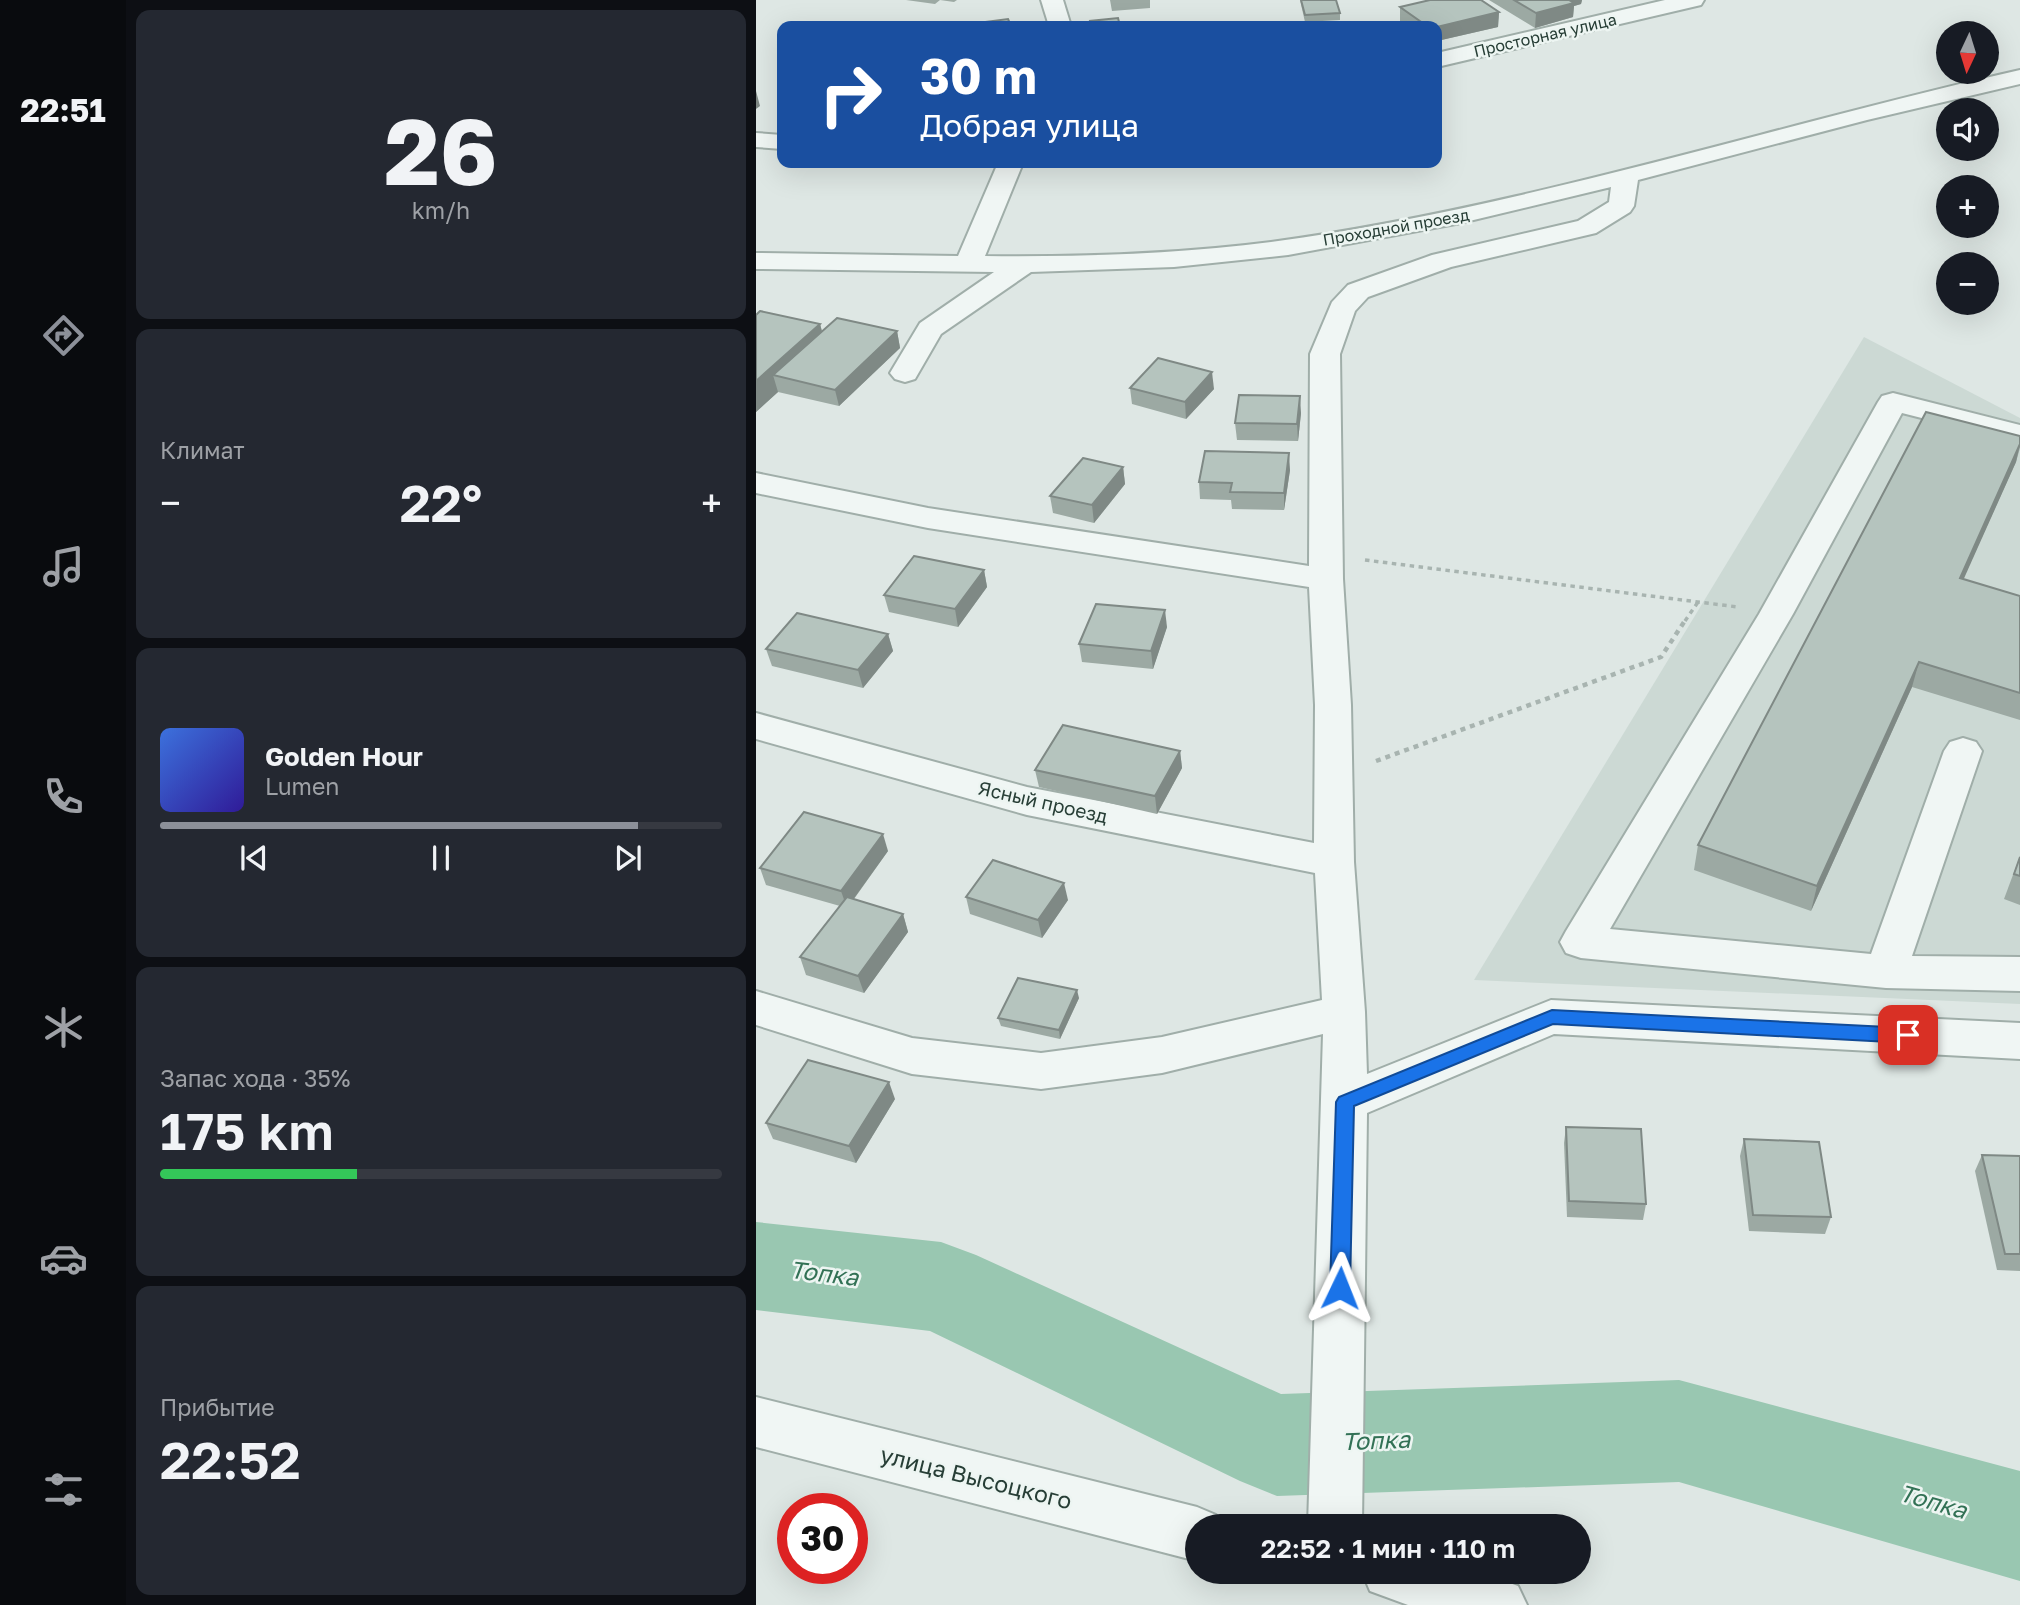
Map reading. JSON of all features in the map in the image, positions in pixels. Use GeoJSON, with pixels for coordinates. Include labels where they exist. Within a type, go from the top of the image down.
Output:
{"type":"FeatureCollection","features":[{"type":"Feature","properties":{"kind":"street"},"geometry":{"type":"LineString","coordinates":[[1052,0],[1058,21]]}},
{"type":"Feature","properties":{"kind":"street","name":"Просторная улица"},"geometry":{"type":"LineString","coordinates":[[1442,59],[1693,0]]}},
{"type":"Feature","properties":{"kind":"street","name":"Проходной проезд"},"geometry":{"type":"LineString","coordinates":[[756,261],[1125,262],[1249,252],[1459,216],[1556,195],[1931,97],[2020,77]]}},
{"type":"Feature","properties":{"kind":"street"},"geometry":{"type":"LineString","coordinates":[[756,140],[777,142]]}},
{"type":"Feature","properties":{"kind":"street"},"geometry":{"type":"LineString","coordinates":[[969,263],[1008,168]]}},
{"type":"Feature","properties":{"kind":"street"},"geometry":{"type":"LineString","coordinates":[[1335,1514],[1345,1102],[1344,1030],[1334,862],[1333,705],[1326,567],[1325,354],[1342,308],[1358,291],[1442,261],[1587,227],[1621,206],[1626,175]]}},
{"type":"Feature","properties":{"kind":"street"},"geometry":{"type":"LineString","coordinates":[[905,373],[930,329],[1026,263]]}},
{"type":"Feature","properties":{"kind":"street"},"geometry":{"type":"LineString","coordinates":[[2020,434],[1893,402],[1776,614],[1581,942],[1886,972],[2020,974]]}},
{"type":"Feature","properties":{"kind":"street"},"geometry":{"type":"LineString","coordinates":[[756,483],[928,518],[1326,567]]}},
{"type":"Feature","properties":{"kind":"street","name":"Ясный проезд"},"geometry":{"type":"LineString","coordinates":[[756,726],[1027,801],[1334,862]]}},
{"type":"Feature","properties":{"kind":"street"},"geometry":{"type":"LineString","coordinates":[[1886,972],[1963,751]]}},
{"type":"Feature","properties":{"kind":"street"},"geometry":{"type":"LineString","coordinates":[[756,1008],[912,1056],[1041,1071],[1344,1030]]}},
{"type":"Feature","properties":{"kind":"street"},"geometry":{"type":"LineString","coordinates":[[1345,1102],[1552,1017],[2020,1041]]}},
{"type":"Feature","properties":{"kind":"street","name":"улица Высоцкого"},"geometry":{"type":"LineString","coordinates":[[756,1422],[1185,1531]]}},
{"type":"Feature","properties":{"kind":"street"},"geometry":{"type":"LineString","coordinates":[[1429,1584],[1499,1605]]}},
{"type":"Feature","properties":{"kind":"path"},"geometry":{"type":"LineString","coordinates":[[1326,567],[1748,608]]}},
{"type":"Feature","properties":{"kind":"path"},"geometry":{"type":"LineString","coordinates":[[1333,777],[1661,657],[1698,602]]}},
{"type":"Feature","properties":{"kind":"shaded area"},"geometry":{"type":"Polygon","coordinates":[[[1864,337],[2020,418],[2020,1004],[1474,980],[1864,337]]]}},
{"type":"Feature","properties":{"kind":"building"},"geometry":{"type":"Polygon","coordinates":[[[1301,0],[1336,0],[1340,13],[1305,15],[1301,0]]]}},
{"type":"Feature","properties":{"kind":"building"},"geometry":{"type":"Polygon","coordinates":[[[1430,0],[1481,0],[1499,12],[1442,26],[1442,21],[1420,21],[1400,7],[1430,0]]]}},
{"type":"Feature","properties":{"kind":"building"},"geometry":{"type":"Polygon","coordinates":[[[1514,0],[1569,0],[1574,3],[1536,13],[1514,0]]]}},
{"type":"Feature","properties":{"kind":"building"},"geometry":{"type":"Polygon","coordinates":[[[1118,18],[1119,21],[1090,21],[1118,18]]]}},
{"type":"Feature","properties":{"kind":"building"},"geometry":{"type":"Polygon","coordinates":[[[760,311],[820,324],[756,381],[756,315],[760,311]]]}},
{"type":"Feature","properties":{"kind":"building"},"geometry":{"type":"Polygon","coordinates":[[[837,318],[897,331],[835,390],[773,375],[837,318]]]}},
{"type":"Feature","properties":{"kind":"building"},"geometry":{"type":"Polygon","coordinates":[[[1158,358],[1212,372],[1185,402],[1130,388],[1158,358]]]}},
{"type":"Feature","properties":{"kind":"building"},"geometry":{"type":"Polygon","coordinates":[[[1239,395],[1300,396],[1297,424],[1235,423],[1239,395]]]}},
{"type":"Feature","properties":{"kind":"building"},"geometry":{"type":"Polygon","coordinates":[[[1926,412],[2020,436],[2020,444],[1960,578],[2020,596],[2020,693],[1919,662],[1817,886],[1698,845],[1926,412]]]}},
{"type":"Feature","properties":{"kind":"building"},"geometry":{"type":"Polygon","coordinates":[[[1205,451],[1289,453],[1284,493],[1230,492],[1232,483],[1199,482],[1205,451]]]}},
{"type":"Feature","properties":{"kind":"building"},"geometry":{"type":"Polygon","coordinates":[[[1083,458],[1123,467],[1092,505],[1050,496],[1083,458]]]}},
{"type":"Feature","properties":{"kind":"building"},"geometry":{"type":"Polygon","coordinates":[[[914,556],[984,570],[955,609],[884,595],[914,556]]]}},
{"type":"Feature","properties":{"kind":"building"},"geometry":{"type":"Polygon","coordinates":[[[1096,604],[1165,610],[1151,651],[1079,644],[1096,604]]]}},
{"type":"Feature","properties":{"kind":"building"},"geometry":{"type":"Polygon","coordinates":[[[797,613],[888,634],[858,670],[766,649],[797,613]]]}},
{"type":"Feature","properties":{"kind":"building"},"geometry":{"type":"Polygon","coordinates":[[[1063,725],[1180,751],[1155,796],[1035,770],[1063,725]]]}},
{"type":"Feature","properties":{"kind":"building"},"geometry":{"type":"Polygon","coordinates":[[[804,812],[883,834],[841,891],[760,868],[804,812]]]}},
{"type":"Feature","properties":{"kind":"building"},"geometry":{"type":"Polygon","coordinates":[[[2020,857],[2020,876],[2014,874],[2020,857]]]}},
{"type":"Feature","properties":{"kind":"building"},"geometry":{"type":"Polygon","coordinates":[[[993,860],[1064,883],[1038,920],[966,897],[993,860]]]}},
{"type":"Feature","properties":{"kind":"building"},"geometry":{"type":"Polygon","coordinates":[[[847,897],[903,914],[858,976],[800,957],[847,897]]]}},
{"type":"Feature","properties":{"kind":"building"},"geometry":{"type":"Polygon","coordinates":[[[1018,978],[1077,990],[1059,1030],[998,1018],[1018,978]]]}},
{"type":"Feature","properties":{"kind":"building"},"geometry":{"type":"Polygon","coordinates":[[[808,1060],[889,1082],[849,1146],[766,1123],[808,1060]]]}},
{"type":"Feature","properties":{"kind":"building"},"geometry":{"type":"Polygon","coordinates":[[[1566,1127],[1641,1129],[1646,1204],[1569,1201],[1566,1127]]]}},
{"type":"Feature","properties":{"kind":"building"},"geometry":{"type":"Polygon","coordinates":[[[1744,1139],[1819,1142],[1831,1217],[1753,1215],[1744,1139]]]}},
{"type":"Feature","properties":{"kind":"building"},"geometry":{"type":"Polygon","coordinates":[[[1982,1155],[2020,1156],[2020,1254],[2005,1254],[1982,1155]]]}},
{"type":"Feature","properties":{"kind":"waterway","name":"Топка"},"geometry":{"type":"LineString","coordinates":[[756,1266],[941,1287],[1277,1445],[1679,1431],[2020,1526]]}},
{"type":"Feature","properties":{"kind":"route"},"geometry":{"type":"LineString","coordinates":[[1340,1288],[1345,1102],[1552,1017],[1908,1035]]}}]}
